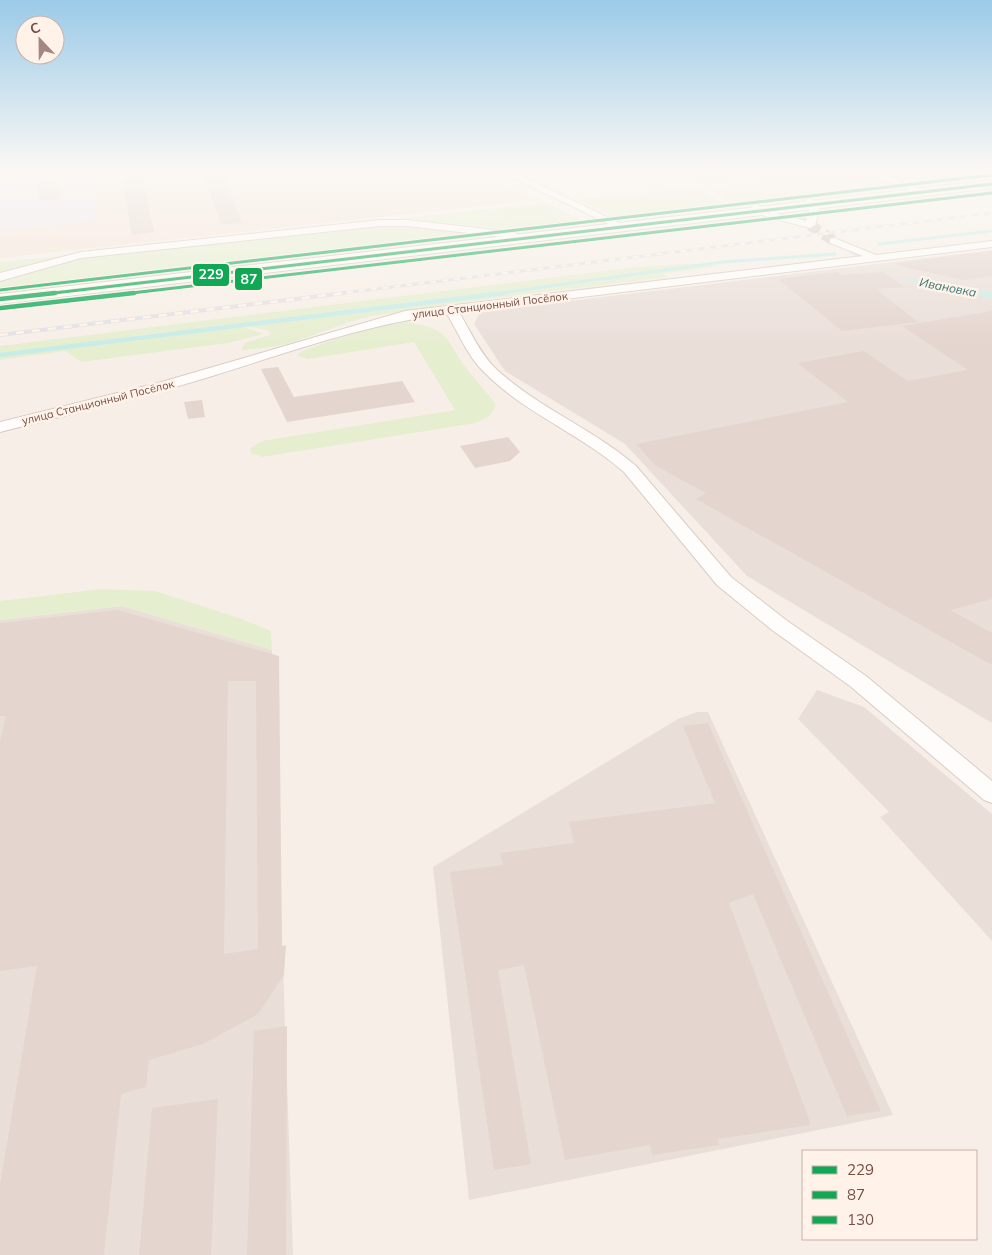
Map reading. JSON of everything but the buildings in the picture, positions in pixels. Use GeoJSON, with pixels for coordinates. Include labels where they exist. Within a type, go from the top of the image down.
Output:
{"type":"FeatureCollection","features":[{"type":"Feature","properties":{"kind":"street"},"geometry":{"type":"LineString","coordinates":[[0,277],[45,263],[81,255],[319,230]]}},
{"type":"Feature","properties":{"kind":"street"},"geometry":{"type":"LineString","coordinates":[[465,230],[513,235]]}},
{"type":"Feature","properties":{"kind":"street"},"geometry":{"type":"LineString","coordinates":[[0,294],[571,230]]}},
{"type":"Feature","properties":{"kind":"street"},"geometry":{"type":"LineString","coordinates":[[0,299],[582,230]]}},
{"type":"Feature","properties":{"kind":"street"},"geometry":{"type":"LineString","coordinates":[[852,262],[835,247],[834,241],[864,252],[875,259]]}},
{"type":"Feature","properties":{"kind":"street","name":"улица Станционный Посёлок"},"geometry":{"type":"LineString","coordinates":[[0,427],[163,386],[382,320],[450,309],[992,244]]}},
{"type":"Feature","properties":{"kind":"street"},"geometry":{"type":"LineString","coordinates":[[450,309],[487,368],[512,390],[613,454],[630,469],[724,581],[779,626],[858,681],[992,794]]}},
{"type":"Feature","properties":{"kind":"shaded area"},"geometry":{"type":"Polygon","coordinates":[[[0,230],[264,230],[0,258],[0,230]]]}},
{"type":"Feature","properties":{"kind":"shaded area"},"geometry":{"type":"Polygon","coordinates":[[[992,250],[992,723],[747,576],[625,444],[505,371],[474,324],[480,312],[992,250]]]}},
{"type":"Feature","properties":{"kind":"shaded area"},"geometry":{"type":"Polygon","coordinates":[[[122,606],[272,650],[293,1255],[0,1255],[0,620],[122,606]]]}},
{"type":"Feature","properties":{"kind":"shaded area"},"geometry":{"type":"Polygon","coordinates":[[[817,690],[864,707],[992,814],[992,941],[880,817],[889,812],[798,719],[817,690]]]}},
{"type":"Feature","properties":{"kind":"shaded area"},"geometry":{"type":"Polygon","coordinates":[[[697,712],[708,712],[893,1115],[469,1200],[433,867],[678,719],[697,712]]]}},
{"type":"Feature","properties":{"kind":"green space"},"geometry":{"type":"Polygon","coordinates":[[[353,230],[437,230],[484,235],[0,291],[0,280],[72,259],[353,230]]]}},
{"type":"Feature","properties":{"kind":"green space"},"geometry":{"type":"Polygon","coordinates":[[[70,255],[0,275],[0,262],[70,255]]]}},
{"type":"Feature","properties":{"kind":"green space"},"geometry":{"type":"Polygon","coordinates":[[[713,264],[716,266],[663,274],[667,277],[373,316],[352,321],[293,342],[261,348],[241,350],[245,343],[270,335],[269,331],[259,328],[228,326],[139,335],[0,354],[0,346],[629,268],[713,264]]]}},
{"type":"Feature","properties":{"kind":"green space"},"geometry":{"type":"Polygon","coordinates":[[[408,322],[432,328],[445,336],[466,368],[496,405],[490,416],[476,423],[262,457],[251,453],[250,448],[262,441],[455,410],[414,342],[308,359],[298,356],[300,352],[326,342],[381,327],[408,322]]]}},
{"type":"Feature","properties":{"kind":"green space"},"geometry":{"type":"Polygon","coordinates":[[[243,327],[264,334],[228,343],[81,362],[65,351],[0,360],[0,357],[69,346],[243,327]]]}},
{"type":"Feature","properties":{"kind":"green space"},"geometry":{"type":"Polygon","coordinates":[[[101,589],[155,591],[239,618],[271,631],[272,650],[122,606],[0,620],[0,601],[101,589]]]}},
{"type":"Feature","properties":{"kind":"water"},"geometry":{"type":"Polygon","coordinates":[[[904,278],[950,284],[992,293],[992,299],[948,287],[903,280],[904,278]]]}},
{"type":"Feature","properties":{"kind":"waterway"},"geometry":{"type":"LineString","coordinates":[[879,244],[992,231]]}},
{"type":"Feature","properties":{"kind":"waterway","name":"Ивановка"},"geometry":{"type":"LineString","coordinates":[[845,247],[859,257]]}},
{"type":"Feature","properties":{"kind":"waterway"},"geometry":{"type":"LineString","coordinates":[[494,294],[723,262],[835,254]]}},
{"type":"Feature","properties":{"kind":"waterway"},"geometry":{"type":"LineString","coordinates":[[0,355],[504,293]]}},
{"type":"Feature","properties":{"kind":"tunnel"},"geometry":{"type":"LineString","coordinates":[[817,230],[834,241]]}},
{"type":"Feature","properties":{"kind":"railway"},"geometry":{"type":"LineString","coordinates":[[335,294],[858,230]]}},
{"type":"Feature","properties":{"kind":"railway"},"geometry":{"type":"LineString","coordinates":[[0,335],[345,293]]}},
{"type":"Feature","properties":{"kind":"transit line","name":"130"},"geometry":{"type":"LineString","coordinates":[[0,290],[521,230]]}},
{"type":"Feature","properties":{"kind":"transit line","name":"229"},"geometry":{"type":"LineString","coordinates":[[0,299],[599,230]]}},
{"type":"Feature","properties":{"kind":"transit line","name":"87"},"geometry":{"type":"LineString","coordinates":[[1,308],[677,230]]}}]}
